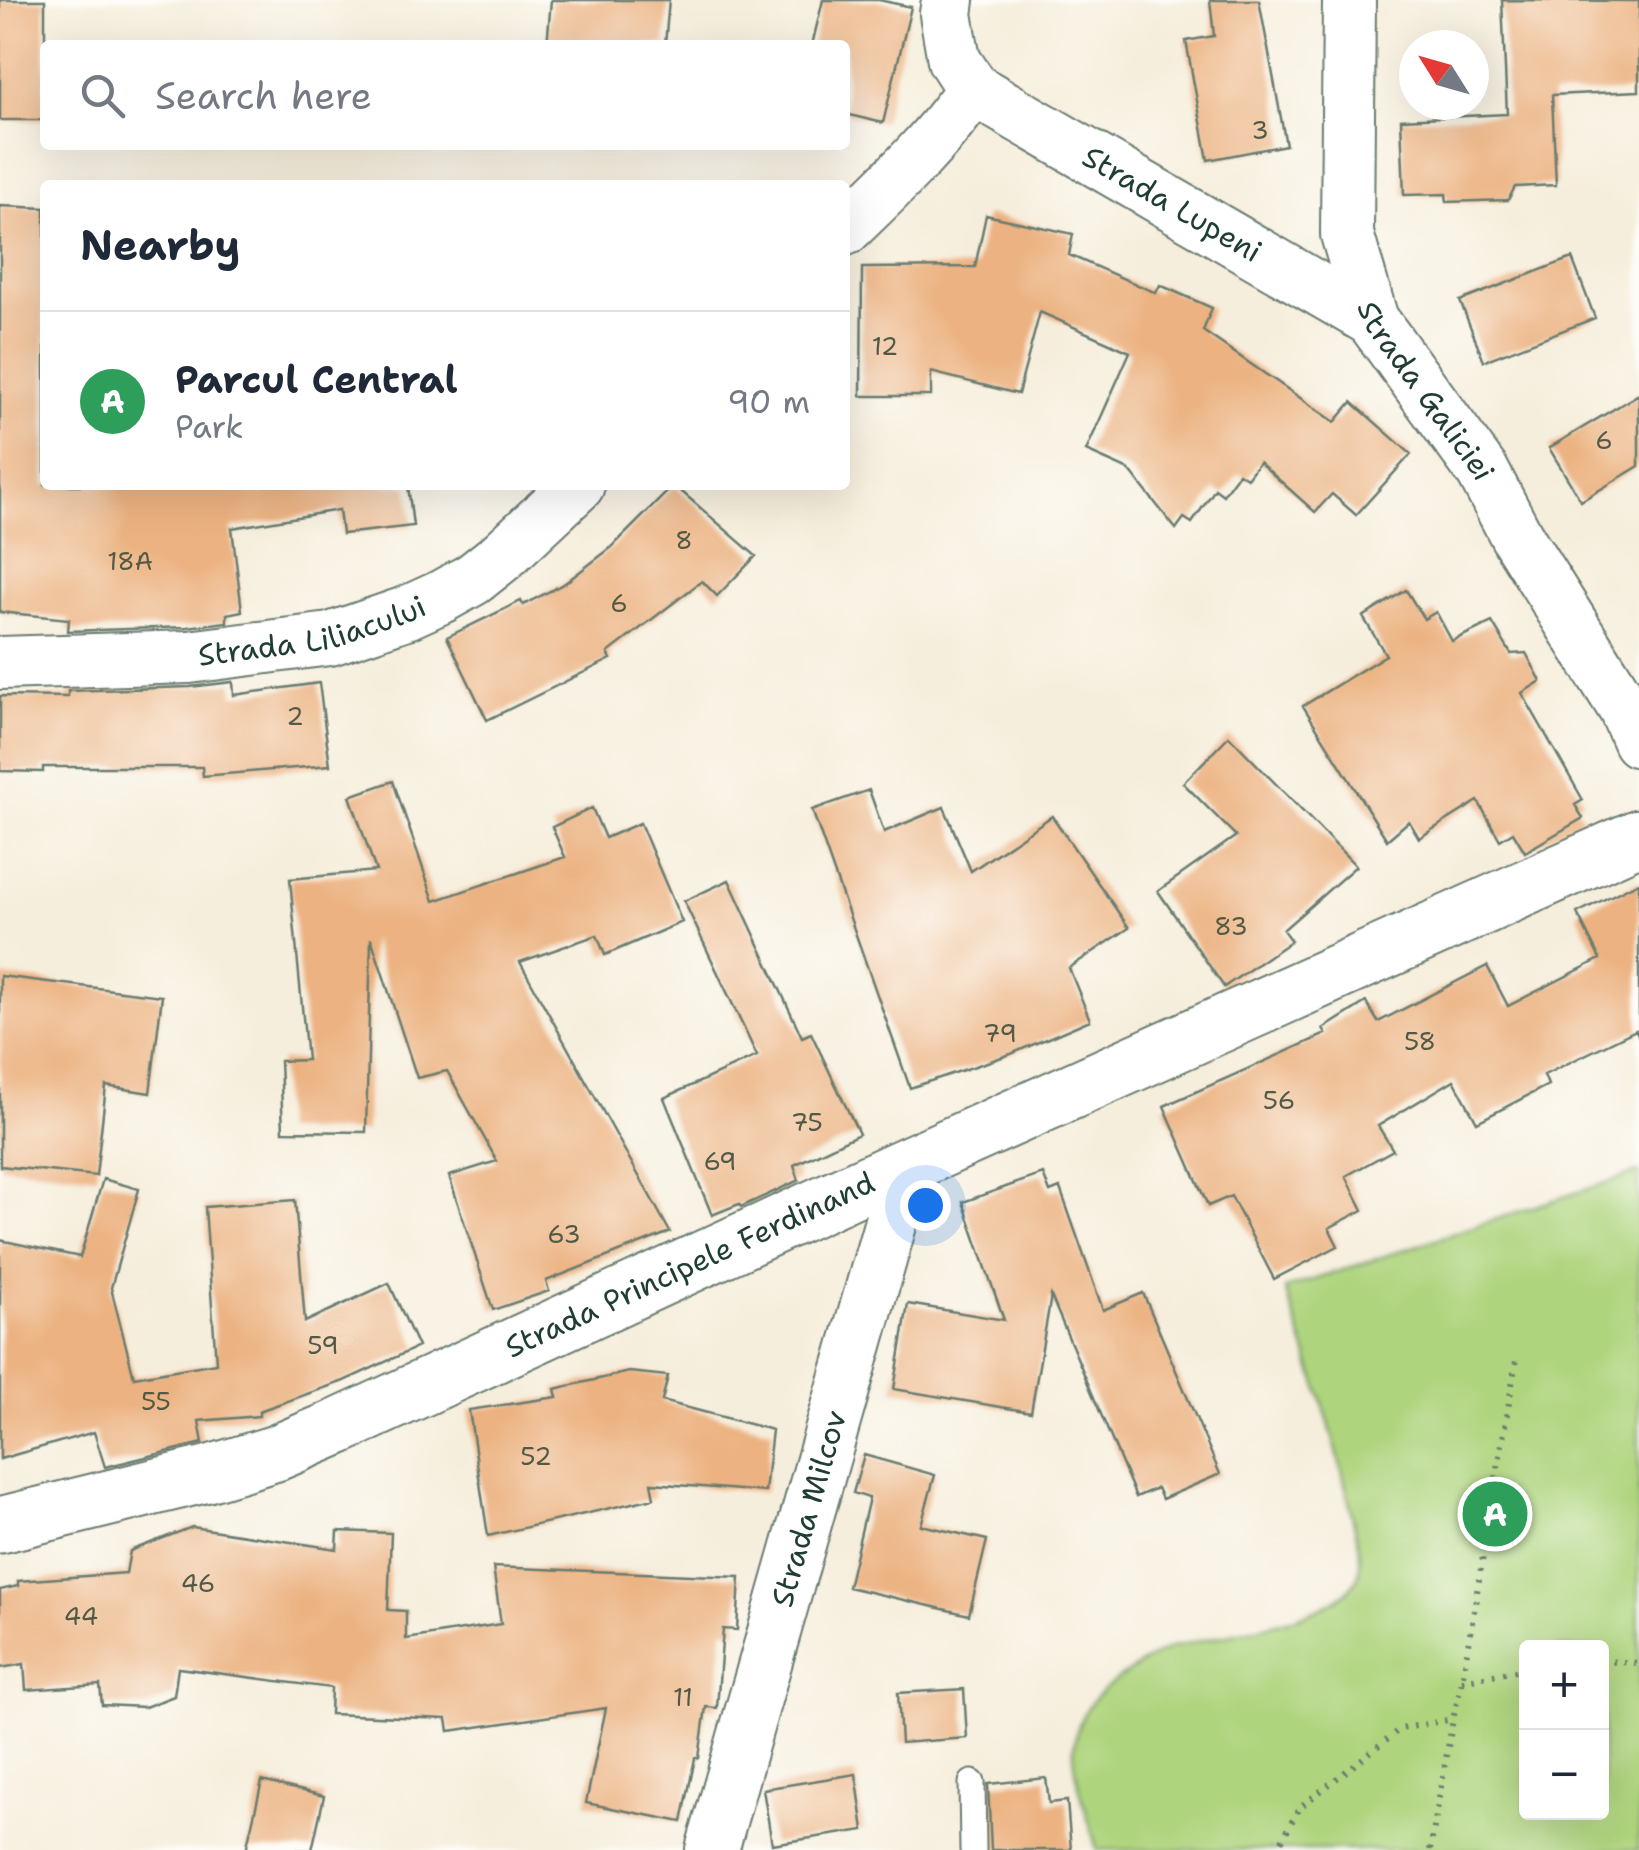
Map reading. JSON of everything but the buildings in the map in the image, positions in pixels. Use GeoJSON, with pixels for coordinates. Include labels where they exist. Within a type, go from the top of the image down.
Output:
{"type":"FeatureCollection","features":[{"type":"Feature","properties":{"kind":"street"},"geometry":{"type":"LineString","coordinates":[[850,224],[942,130],[973,89],[954,60],[946,14],[948,0]]}},
{"type":"Feature","properties":{"kind":"street","name":"Strada Galiciei"},"geometry":{"type":"LineString","coordinates":[[1349,0],[1347,234],[1372,320],[1483,472],[1517,538],[1626,708],[1639,742]]}},
{"type":"Feature","properties":{"kind":"street","name":"Strada Lupeni"},"geometry":{"type":"LineString","coordinates":[[973,89],[1372,320]]}},
{"type":"Feature","properties":{"kind":"street","name":"Strada Liliacului"},"geometry":{"type":"LineString","coordinates":[[0,663],[189,658],[330,640],[406,613],[473,579],[573,490]]}},
{"type":"Feature","properties":{"kind":"street","name":"Strada Principele Ferdinand"},"geometry":{"type":"LineString","coordinates":[[0,1525],[276,1453],[1639,837]]}},
{"type":"Feature","properties":{"kind":"street","name":"Strada Milcov"},"geometry":{"type":"LineString","coordinates":[[712,1850],[907,1165]]}},
{"type":"Feature","properties":{"kind":"lane"},"geometry":{"type":"LineString","coordinates":[[972,1783],[974,1850]]}},
{"type":"Feature","properties":{"kind":"path"},"geometry":{"type":"LineString","coordinates":[[1430,1850],[1516,1361]]}},
{"type":"Feature","properties":{"kind":"path"},"geometry":{"type":"LineString","coordinates":[[1609,1662],[1639,1664]]}},
{"type":"Feature","properties":{"kind":"path"},"geometry":{"type":"LineString","coordinates":[[1462,1682],[1519,1670]]}},
{"type":"Feature","properties":{"kind":"path"},"geometry":{"type":"LineString","coordinates":[[1277,1850],[1299,1808],[1400,1729],[1453,1719]]}},
{"type":"Feature","properties":{"kind":"green space"},"geometry":{"type":"Polygon","coordinates":[[[1639,1172],[1639,1850],[1097,1850],[1079,1783],[1074,1746],[1084,1713],[1097,1696],[1137,1667],[1171,1649],[1277,1623],[1329,1604],[1348,1591],[1358,1576],[1359,1546],[1322,1401],[1285,1289],[1639,1172]]]}},
{"type":"Feature","properties":{"kind":"place","name":"Parcul Central"},"geometry":{"type":"Point","coordinates":[1495,1514]}}]}
